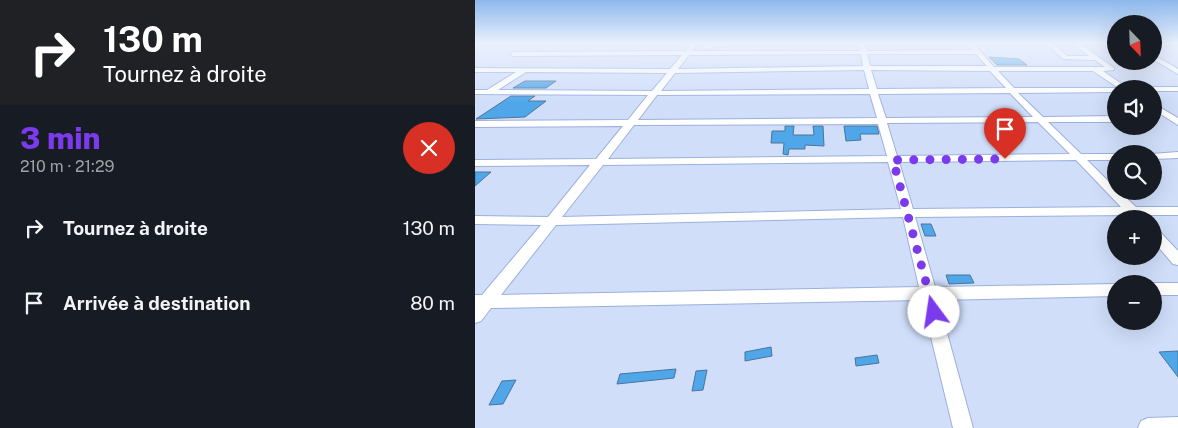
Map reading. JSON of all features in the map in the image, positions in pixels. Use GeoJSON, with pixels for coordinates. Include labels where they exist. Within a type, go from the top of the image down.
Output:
{"type":"FeatureCollection","features":[{"type":"Feature","properties":{"kind":"street"},"geometry":{"type":"LineString","coordinates":[[475,100],[537,63]]}},
{"type":"Feature","properties":{"kind":"street"},"geometry":{"type":"LineString","coordinates":[[475,316],[481,302],[680,63]]}},
{"type":"Feature","properties":{"kind":"street"},"geometry":{"type":"LineString","coordinates":[[866,63],[908,213],[963,428]]}},
{"type":"Feature","properties":{"kind":"street"},"geometry":{"type":"LineString","coordinates":[[988,63],[1011,90],[1131,210]]}},
{"type":"Feature","properties":{"kind":"street"},"geometry":{"type":"LineString","coordinates":[[475,70],[1112,69],[1104,63]]}},
{"type":"Feature","properties":{"kind":"street"},"geometry":{"type":"LineString","coordinates":[[1164,63],[1178,72]]}},
{"type":"Feature","properties":{"kind":"street"},"geometry":{"type":"LineString","coordinates":[[1095,69],[1112,80]]}},
{"type":"Feature","properties":{"kind":"street"},"geometry":{"type":"LineString","coordinates":[[1162,89],[1178,88]]}},
{"type":"Feature","properties":{"kind":"street"},"geometry":{"type":"LineString","coordinates":[[475,92],[655,93],[1107,90]]}},
{"type":"Feature","properties":{"kind":"street"},"geometry":{"type":"LineString","coordinates":[[1162,112],[1176,120]]}},
{"type":"Feature","properties":{"kind":"street"},"geometry":{"type":"LineString","coordinates":[[475,124],[630,124],[758,120],[1107,119]]}},
{"type":"Feature","properties":{"kind":"street"},"geometry":{"type":"LineString","coordinates":[[1162,119],[1176,120]]}},
{"type":"Feature","properties":{"kind":"street"},"geometry":{"type":"LineString","coordinates":[[1162,156],[1178,156]]}},
{"type":"Feature","properties":{"kind":"street"},"geometry":{"type":"LineString","coordinates":[[475,163],[1107,157]]}},
{"type":"Feature","properties":{"kind":"street"},"geometry":{"type":"LineString","coordinates":[[1162,213],[1178,211]]}},
{"type":"Feature","properties":{"kind":"street"},"geometry":{"type":"LineString","coordinates":[[475,220],[550,221],[908,213],[1107,215]]}},
{"type":"Feature","properties":{"kind":"street"},"geometry":{"type":"LineString","coordinates":[[1162,243],[1178,260]]}},
{"type":"Feature","properties":{"kind":"street"},"geometry":{"type":"LineString","coordinates":[[1162,289],[1178,289]]}},
{"type":"Feature","properties":{"kind":"street"},"geometry":{"type":"LineString","coordinates":[[481,302],[1107,290]]}},
{"type":"Feature","properties":{"kind":"street"},"geometry":{"type":"LineString","coordinates":[[1148,428],[1178,427]]}},
{"type":"Feature","properties":{"kind":"building"},"geometry":{"type":"Polygon","coordinates":[[[995,63],[1024,63],[1027,65],[997,65],[995,63]]]}},
{"type":"Feature","properties":{"kind":"building"},"geometry":{"type":"Polygon","coordinates":[[[525,81],[556,81],[546,88],[513,88],[525,81]]]}},
{"type":"Feature","properties":{"kind":"building"},"geometry":{"type":"Polygon","coordinates":[[[511,96],[535,96],[528,101],[546,101],[525,117],[476,119],[511,96]]]}},
{"type":"Feature","properties":{"kind":"building"},"geometry":{"type":"Polygon","coordinates":[[[785,126],[794,126],[793,135],[814,135],[813,126],[823,126],[824,146],[805,145],[805,149],[789,149],[788,155],[783,154],[784,143],[771,143],[772,131],[785,131],[785,126]]]}},
{"type":"Feature","properties":{"kind":"building"},"geometry":{"type":"Polygon","coordinates":[[[844,126],[877,126],[879,134],[860,134],[861,140],[846,141],[844,126]]]}},
{"type":"Feature","properties":{"kind":"building"},"geometry":{"type":"Polygon","coordinates":[[[475,172],[491,172],[475,186],[475,172]]]}},
{"type":"Feature","properties":{"kind":"building"},"geometry":{"type":"Polygon","coordinates":[[[921,224],[931,224],[936,236],[925,236],[921,224]]]}},
{"type":"Feature","properties":{"kind":"building"},"geometry":{"type":"Polygon","coordinates":[[[946,275],[970,275],[974,283],[949,284],[946,275]]]}},
{"type":"Feature","properties":{"kind":"building"},"geometry":{"type":"Polygon","coordinates":[[[771,347],[772,356],[745,361],[745,352],[771,347]]]}},
{"type":"Feature","properties":{"kind":"building"},"geometry":{"type":"Polygon","coordinates":[[[1178,351],[1178,377],[1159,352],[1178,351]]]}},
{"type":"Feature","properties":{"kind":"building"},"geometry":{"type":"Polygon","coordinates":[[[877,355],[879,363],[856,366],[855,358],[877,355]]]}},
{"type":"Feature","properties":{"kind":"building"},"geometry":{"type":"Polygon","coordinates":[[[676,369],[674,378],[617,384],[620,374],[676,369]]]}},
{"type":"Feature","properties":{"kind":"building"},"geometry":{"type":"Polygon","coordinates":[[[707,370],[703,390],[692,391],[696,371],[707,370]]]}},
{"type":"Feature","properties":{"kind":"building"},"geometry":{"type":"Polygon","coordinates":[[[516,380],[503,404],[489,405],[502,381],[516,380]]]}},
{"type":"Feature","properties":{"kind":"route"},"geometry":{"type":"LineString","coordinates":[[934,312],[893,160],[1005,159]]}}]}
